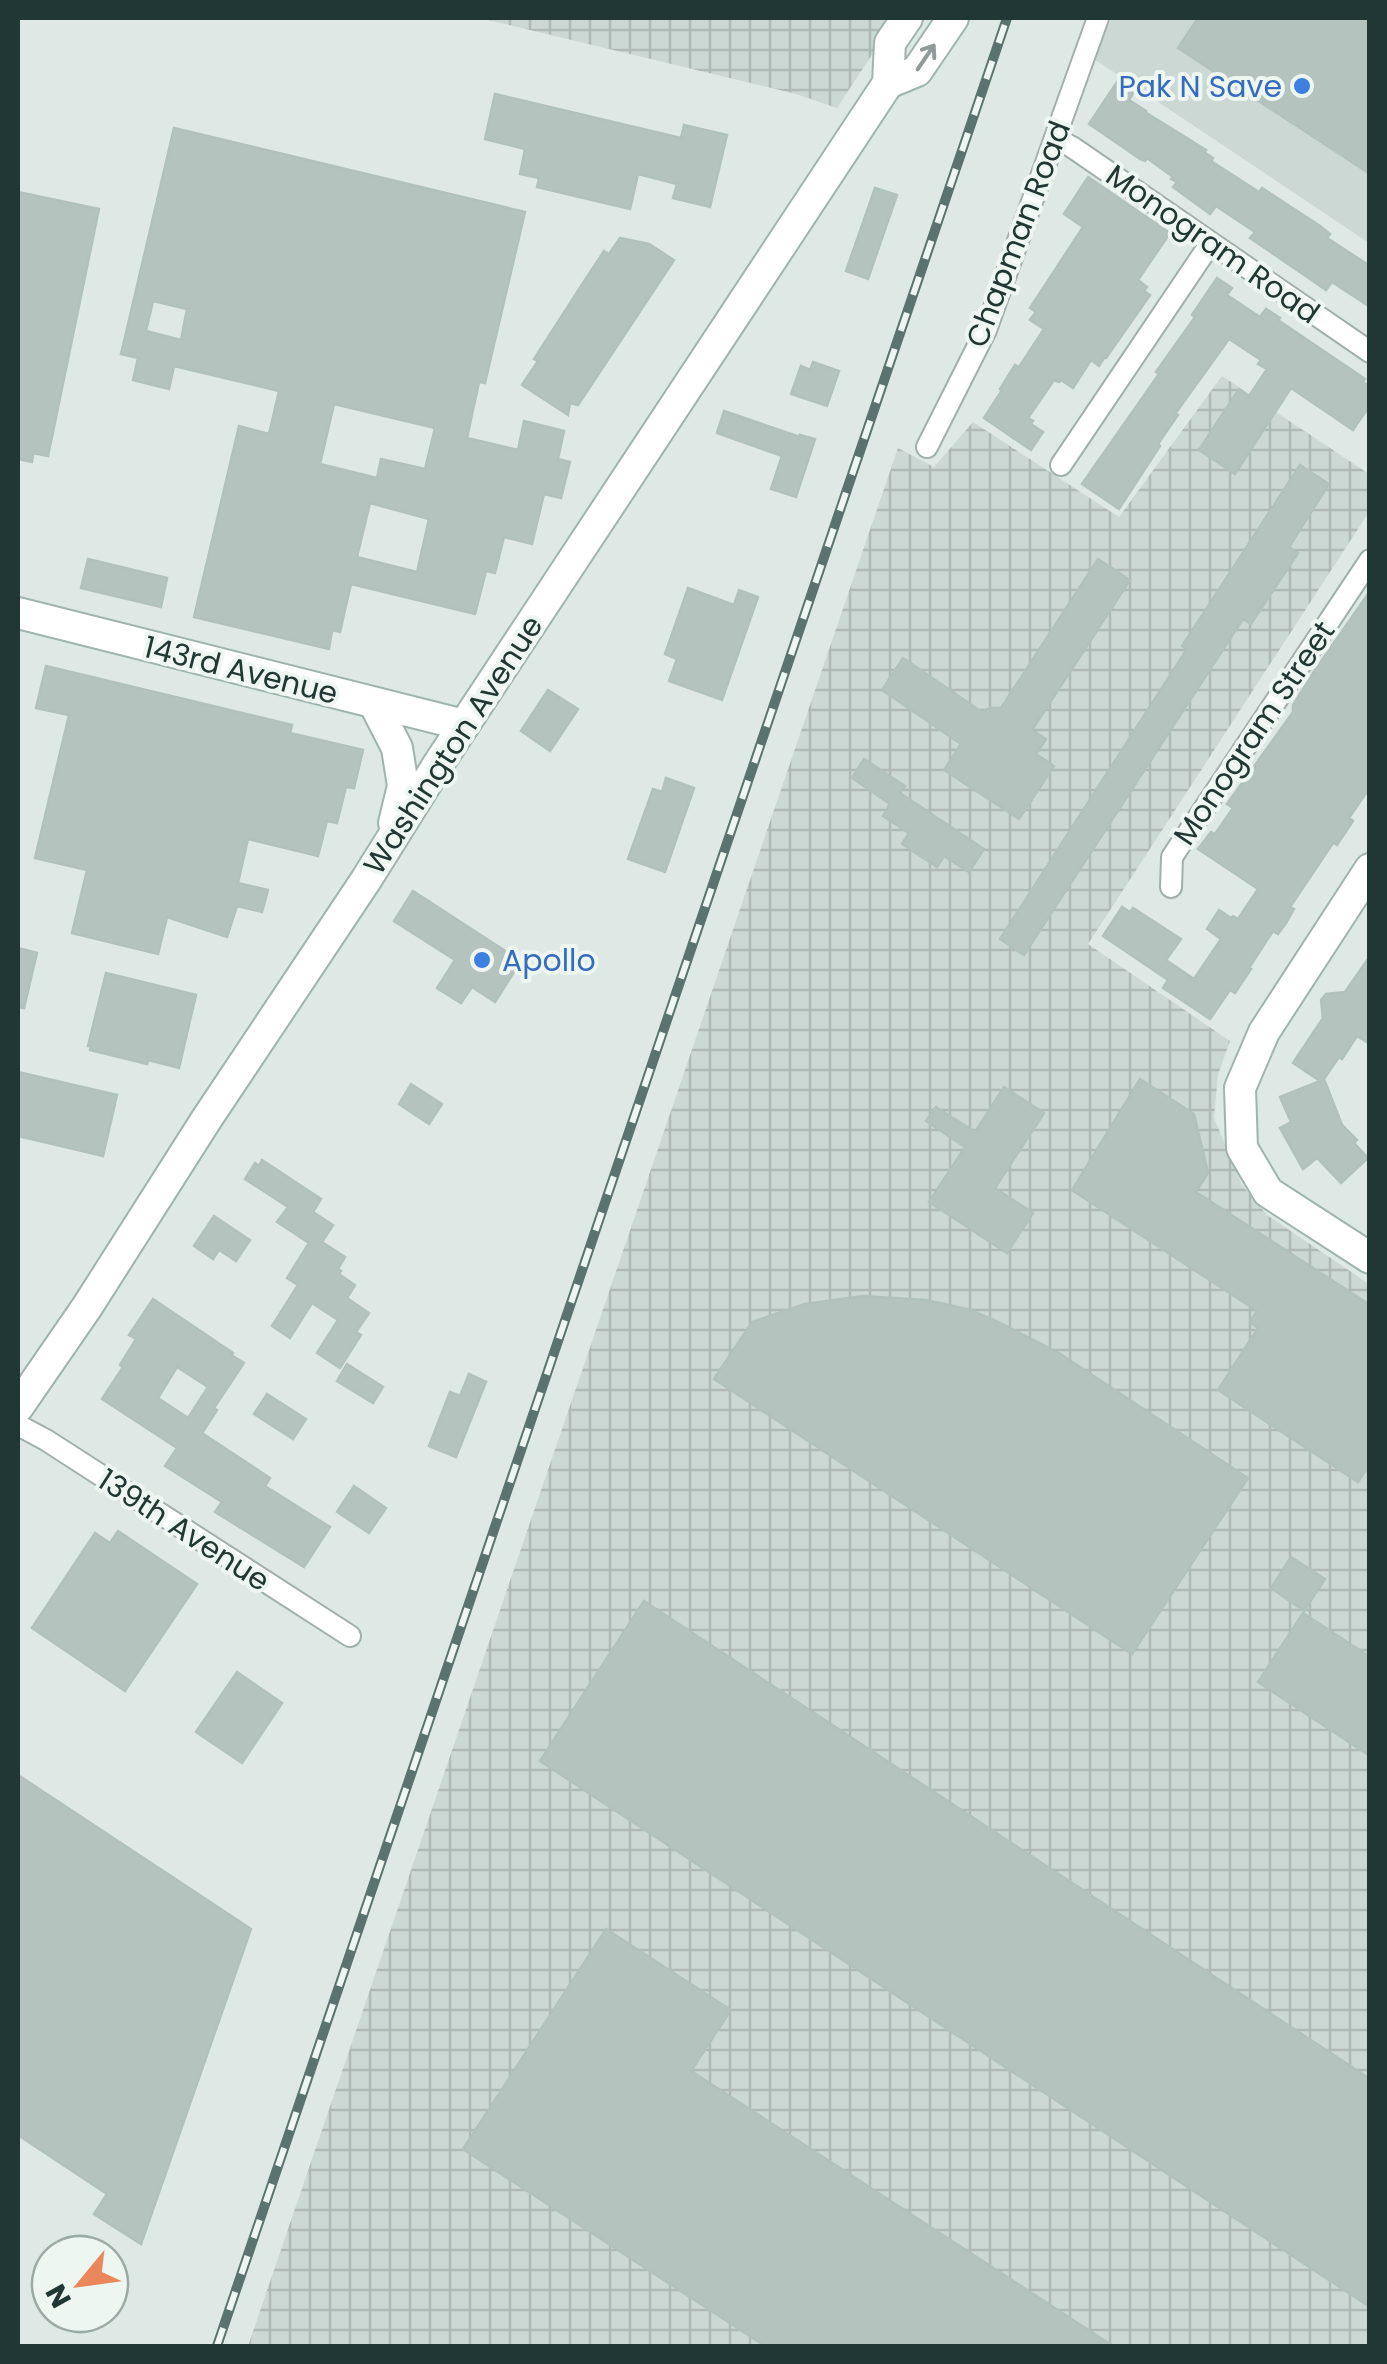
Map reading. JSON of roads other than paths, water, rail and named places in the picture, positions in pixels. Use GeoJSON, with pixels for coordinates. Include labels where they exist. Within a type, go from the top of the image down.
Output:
{"type":"FeatureCollection","features":[{"type":"Feature","properties":{"kind":"main road","name":"Washington Avenue"},"geometry":{"type":"LineString","coordinates":[[18,1407],[888,83],[890,43],[907,18]]}},
{"type":"Feature","properties":{"kind":"main road","name":"Washington Avenue"},"geometry":{"type":"LineString","coordinates":[[888,83],[917,72],[953,18]]}},
{"type":"Feature","properties":{"kind":"main road","name":"143rd Avenue"},"geometry":{"type":"LineString","coordinates":[[18,613],[464,726]]}},
{"type":"Feature","properties":{"kind":"main road"},"geometry":{"type":"LineString","coordinates":[[374,702],[397,748],[403,786],[390,844]]}},
{"type":"Feature","properties":{"kind":"main road"},"geometry":{"type":"LineString","coordinates":[[1370,869],[1264,1032],[1240,1088],[1242,1148],[1268,1192],[1370,1258]]}},
{"type":"Feature","properties":{"kind":"street","name":"Chapman Road"},"geometry":{"type":"LineString","coordinates":[[928,447],[986,330],[1098,18]]}},
{"type":"Feature","properties":{"kind":"street","name":"Monogram Road"},"geometry":{"type":"LineString","coordinates":[[1055,138],[1370,352]]}},
{"type":"Feature","properties":{"kind":"street"},"geometry":{"type":"LineString","coordinates":[[1061,465],[1210,244]]}},
{"type":"Feature","properties":{"kind":"street","name":"Monogram Street"},"geometry":{"type":"LineString","coordinates":[[1170,887],[1172,856],[1370,560]]}},
{"type":"Feature","properties":{"kind":"street","name":"139th Avenue"},"geometry":{"type":"LineString","coordinates":[[18,1425],[350,1636]]}},
{"type":"Feature","properties":{"kind":"railway"},"geometry":{"type":"LineString","coordinates":[[217,2346],[1007,18]]}},
{"type":"Feature","properties":{"kind":"place","name":"Pak N Save"},"geometry":{"type":"Point","coordinates":[1302,86]}},
{"type":"Feature","properties":{"kind":"place","name":"Apollo"},"geometry":{"type":"Point","coordinates":[482,960]}}]}
